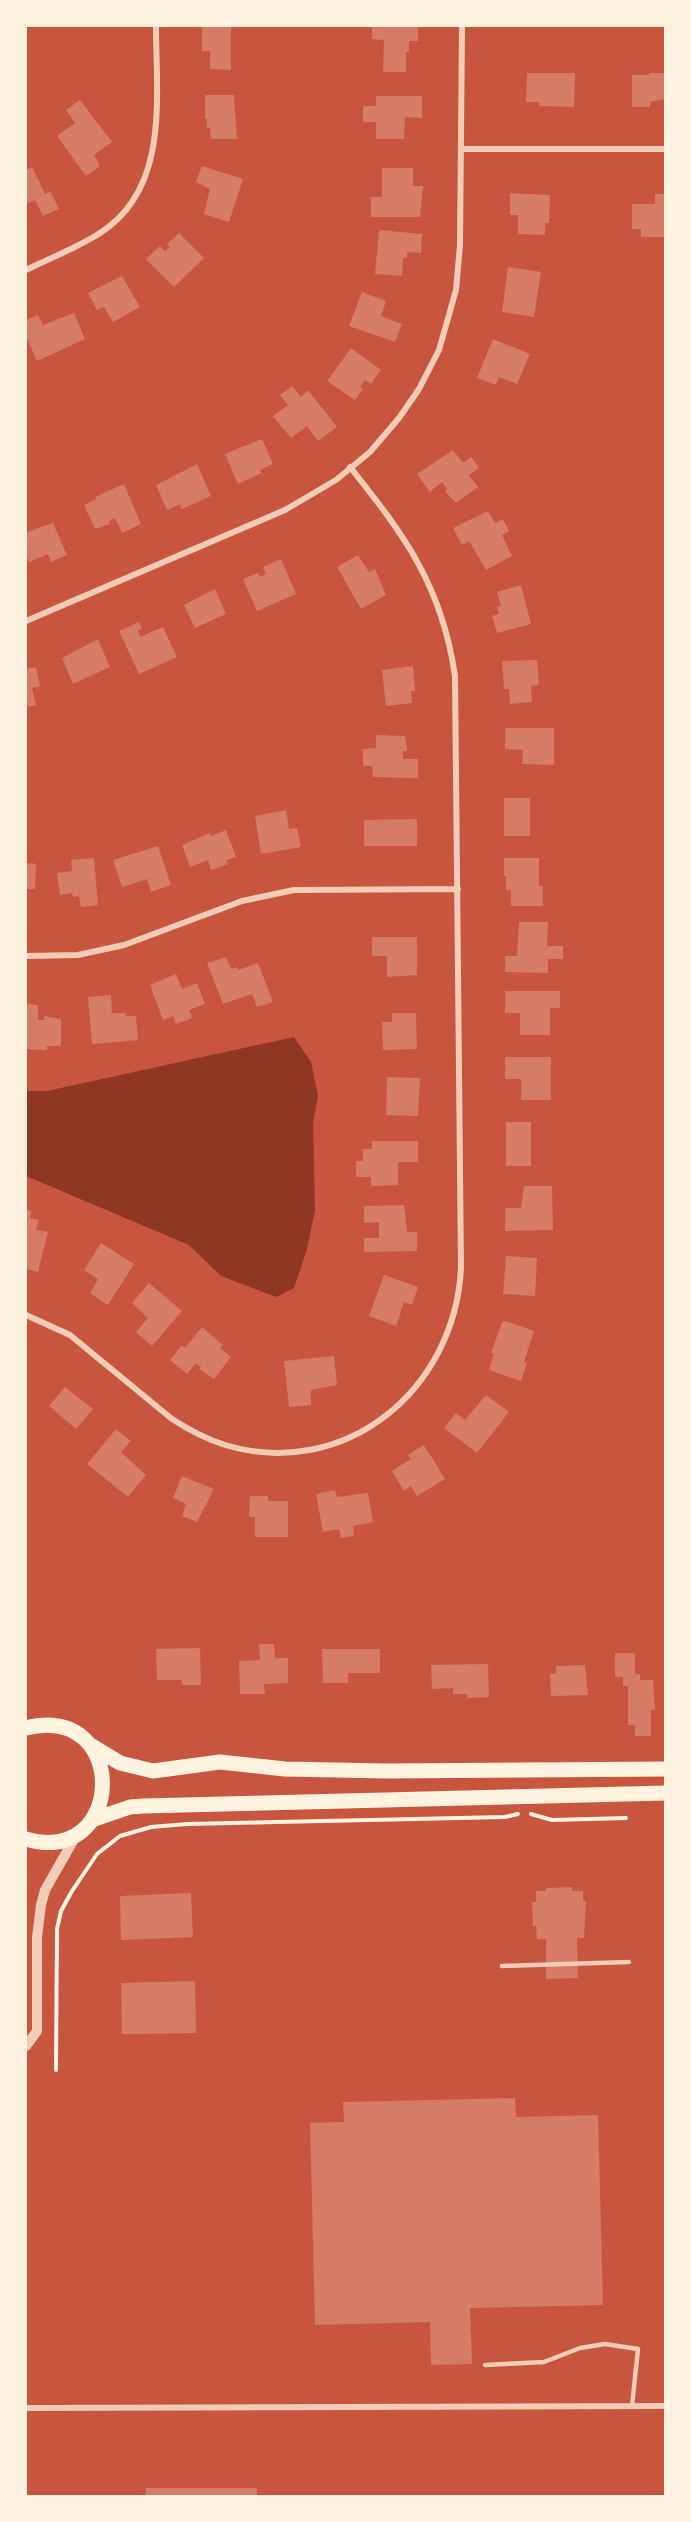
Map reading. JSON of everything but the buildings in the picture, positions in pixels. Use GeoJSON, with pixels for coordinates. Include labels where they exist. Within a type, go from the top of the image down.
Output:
{"type":"FeatureCollection","features":[{"type":"Feature","properties":{"kind":"main road"},"geometry":{"type":"LineString","coordinates":[[26,1728],[40,1724],[59,1726],[77,1734],[120,1763],[153,1771],[220,1762],[285,1769],[375,1771],[666,1769]]}},
{"type":"Feature","properties":{"kind":"main road"},"geometry":{"type":"LineString","coordinates":[[26,1839],[39,1843],[59,1841],[77,1834],[92,1820],[101,1803],[105,1784],[101,1764],[92,1746]]}},
{"type":"Feature","properties":{"kind":"main road"},"geometry":{"type":"LineString","coordinates":[[92,1820],[130,1807],[666,1793]]}},
{"type":"Feature","properties":{"kind":"street"},"geometry":{"type":"LineString","coordinates":[[26,270],[101,233],[121,214],[137,193],[151,159],[156,133],[156,26]]}},
{"type":"Feature","properties":{"kind":"street"},"geometry":{"type":"LineString","coordinates":[[26,621],[285,510],[336,480],[370,452],[399,418],[419,389],[442,341],[452,307],[458,271],[462,26]]}},
{"type":"Feature","properties":{"kind":"street"},"geometry":{"type":"LineString","coordinates":[[461,150],[666,149]]}},
{"type":"Feature","properties":{"kind":"street"},"geometry":{"type":"LineString","coordinates":[[26,1315],[70,1335],[172,1419],[203,1437],[228,1446],[262,1452],[288,1452],[332,1444],[372,1426],[414,1391],[435,1362],[447,1338],[460,1285],[456,693],[446,632],[432,590],[417,558],[388,513],[350,467]]}},
{"type":"Feature","properties":{"kind":"street"},"geometry":{"type":"LineString","coordinates":[[26,956],[78,955],[124,945],[242,901],[294,890],[458,889]]}},
{"type":"Feature","properties":{"kind":"street"},"geometry":{"type":"LineString","coordinates":[[26,2046],[37,2031],[37,1937],[40,1905],[45,1890],[77,1834]]}},
{"type":"Feature","properties":{"kind":"street"},"geometry":{"type":"LineString","coordinates":[[26,2408],[666,2406]]}},
{"type":"Feature","properties":{"kind":"lane"},"geometry":{"type":"LineString","coordinates":[[502,1966],[629,1962]]}},
{"type":"Feature","properties":{"kind":"lane"},"geometry":{"type":"LineString","coordinates":[[485,2365],[544,2362],[580,2348],[605,2344],[638,2349],[632,2406]]}},
{"type":"Feature","properties":{"kind":"path"},"geometry":{"type":"LineString","coordinates":[[56,2070],[58,1920],[84,1871],[101,1849],[120,1836],[151,1827],[187,1824],[505,1817],[524,1813],[552,1820],[626,1818]]}},
{"type":"Feature","properties":{"kind":"shaded area"},"geometry":{"type":"Polygon","coordinates":[[[294,1037],[311,1062],[318,1096],[313,1123],[315,1210],[307,1249],[294,1288],[276,1297],[221,1276],[189,1245],[26,1176],[26,1091],[47,1091],[294,1037]]]}}]}
